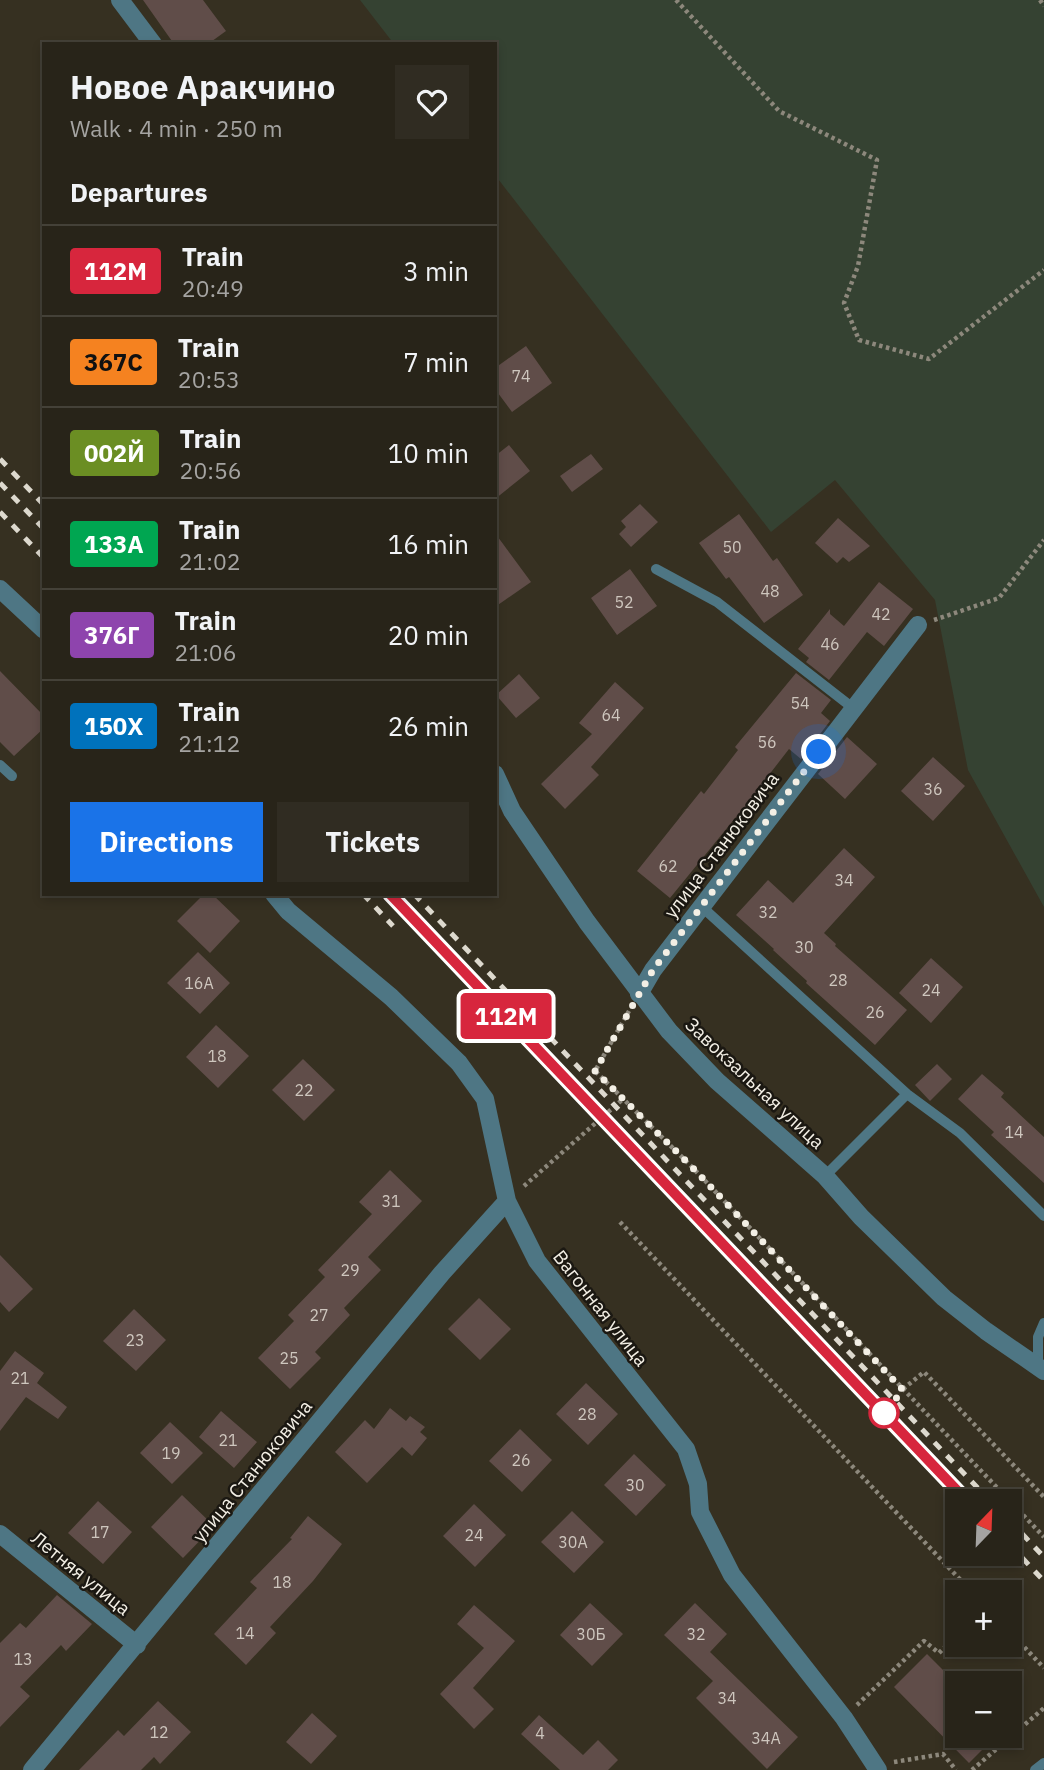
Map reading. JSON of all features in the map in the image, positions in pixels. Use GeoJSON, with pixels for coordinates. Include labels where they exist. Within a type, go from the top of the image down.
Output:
{"type":"FeatureCollection","features":[{"type":"Feature","properties":{"kind":"street"},"geometry":{"type":"LineString","coordinates":[[120,0],[152,42]]}},
{"type":"Feature","properties":{"kind":"street"},"geometry":{"type":"LineString","coordinates":[[0,589],[42,628]]}},
{"type":"Feature","properties":{"kind":"street","name":"улица Станюковича"},"geometry":{"type":"LineString","coordinates":[[639,994],[653,970],[701,906],[918,625]]}},
{"type":"Feature","properties":{"kind":"street","name":"Завокзальная улица"},"geometry":{"type":"LineString","coordinates":[[497,778],[512,811],[587,922],[669,1031],[717,1081],[825,1176],[861,1217],[944,1298],[986,1331],[1041,1368]]}},
{"type":"Feature","properties":{"kind":"street","name":"Вагонная улица"},"geometry":{"type":"LineString","coordinates":[[276,896],[288,911],[391,997],[459,1063],[485,1099],[507,1201],[537,1261],[686,1449],[698,1484],[700,1512],[732,1575],[844,1718],[877,1769]]}},
{"type":"Feature","properties":{"kind":"street","name":"улица Станюковича"},"geometry":{"type":"LineString","coordinates":[[32,1770],[442,1273],[507,1201]]}},
{"type":"Feature","properties":{"kind":"street","name":"Летняя улица"},"geometry":{"type":"LineString","coordinates":[[0,1534],[137,1645]]}},
{"type":"Feature","properties":{"kind":"lane"},"geometry":{"type":"LineString","coordinates":[[656,569],[717,602],[852,708]]}},
{"type":"Feature","properties":{"kind":"lane"},"geometry":{"type":"LineString","coordinates":[[0,765],[12,776]]}},
{"type":"Feature","properties":{"kind":"lane"},"geometry":{"type":"LineString","coordinates":[[701,906],[907,1094],[960,1133],[1044,1216]]}},
{"type":"Feature","properties":{"kind":"lane"},"geometry":{"type":"LineString","coordinates":[[825,1176],[907,1094]]}},
{"type":"Feature","properties":{"kind":"lane"},"geometry":{"type":"LineString","coordinates":[[1041,1368],[1038,1337],[1044,1324]]}},
{"type":"Feature","properties":{"kind":"lane"},"geometry":{"type":"LineString","coordinates":[[1035,1770],[1044,1763]]}},
{"type":"Feature","properties":{"kind":"path"},"geometry":{"type":"LineString","coordinates":[[676,0],[779,111],[877,160],[858,265],[844,303],[859,340],[929,359],[1044,270]]}},
{"type":"Feature","properties":{"kind":"path"},"geometry":{"type":"LineString","coordinates":[[1040,0],[1044,6]]}},
{"type":"Feature","properties":{"kind":"path"},"geometry":{"type":"LineString","coordinates":[[918,625],[999,598],[1044,540]]}},
{"type":"Feature","properties":{"kind":"path"},"geometry":{"type":"LineString","coordinates":[[639,994],[595,1071],[691,1166],[1044,1537]]}},
{"type":"Feature","properties":{"kind":"path"},"geometry":{"type":"LineString","coordinates":[[507,1201],[623,1099]]}},
{"type":"Feature","properties":{"kind":"path"},"geometry":{"type":"LineString","coordinates":[[620,1223],[961,1580]]}},
{"type":"Feature","properties":{"kind":"path"},"geometry":{"type":"LineString","coordinates":[[903,1390],[924,1372],[1044,1497]]}},
{"type":"Feature","properties":{"kind":"path"},"geometry":{"type":"LineString","coordinates":[[844,1718],[924,1641],[939,1653],[945,1647]]}},
{"type":"Feature","properties":{"kind":"path"},"geometry":{"type":"LineString","coordinates":[[1022,1645],[1044,1668]]}},
{"type":"Feature","properties":{"kind":"path"},"geometry":{"type":"LineString","coordinates":[[972,1770],[1044,1708]]}},
{"type":"Feature","properties":{"kind":"path"},"geometry":{"type":"LineString","coordinates":[[877,1769],[897,1761],[943,1754],[956,1770]]}},
{"type":"Feature","properties":{"kind":"green space"},"geometry":{"type":"Polygon","coordinates":[[[360,0],[1044,0],[1044,907],[968,770],[935,600],[835,480],[771,532],[497,178],[497,42],[392,42],[360,0]]]}},
{"type":"Feature","properties":{"kind":"building"},"geometry":{"type":"Polygon","coordinates":[[[143,0],[203,0],[226,31],[211,42],[173,42],[143,0]]]}},
{"type":"Feature","properties":{"kind":"building"},"geometry":{"type":"Polygon","coordinates":[[[526,346],[552,383],[512,412],[497,392],[497,367],[526,346]]]}},
{"type":"Feature","properties":{"kind":"building"},"geometry":{"type":"Polygon","coordinates":[[[509,445],[530,471],[497,497],[497,454],[509,445]]]}},
{"type":"Feature","properties":{"kind":"building"},"geometry":{"type":"Polygon","coordinates":[[[591,454],[603,469],[572,492],[560,476],[591,454]]]}},
{"type":"Feature","properties":{"kind":"building"},"geometry":{"type":"Polygon","coordinates":[[[640,504],[658,522],[631,547],[619,534],[626,527],[621,521],[640,504]]]}},
{"type":"Feature","properties":{"kind":"building"},"geometry":{"type":"Polygon","coordinates":[[[739,514],[773,561],[777,558],[803,595],[764,623],[699,543],[739,514]]]}},
{"type":"Feature","properties":{"kind":"building"},"geometry":{"type":"Polygon","coordinates":[[[838,518],[870,546],[849,562],[843,557],[837,563],[815,543],[838,518]]]}},
{"type":"Feature","properties":{"kind":"building"},"geometry":{"type":"Polygon","coordinates":[[[497,536],[531,582],[497,606],[497,536]]]}},
{"type":"Feature","properties":{"kind":"building"},"geometry":{"type":"Polygon","coordinates":[[[630,569],[657,606],[617,635],[591,598],[630,569]]]}},
{"type":"Feature","properties":{"kind":"building"},"geometry":{"type":"Polygon","coordinates":[[[879,582],[913,609],[884,646],[867,632],[829,680],[806,662],[809,658],[798,649],[830,609],[830,614],[844,626],[879,582]]]}},
{"type":"Feature","properties":{"kind":"building"},"geometry":{"type":"Polygon","coordinates":[[[0,671],[42,714],[42,730],[14,756],[0,742],[0,671]]]}},
{"type":"Feature","properties":{"kind":"building"},"geometry":{"type":"Polygon","coordinates":[[[796,673],[831,700],[821,713],[830,721],[801,759],[789,749],[739,819],[736,817],[670,898],[637,871],[701,791],[704,794],[738,750],[735,747],[796,673]]]}},
{"type":"Feature","properties":{"kind":"building"},"geometry":{"type":"Polygon","coordinates":[[[519,674],[540,698],[516,718],[497,694],[519,674]]]}},
{"type":"Feature","properties":{"kind":"building"},"geometry":{"type":"Polygon","coordinates":[[[615,682],[644,708],[591,767],[599,775],[565,809],[541,784],[592,734],[579,723],[615,682]]]}},
{"type":"Feature","properties":{"kind":"building"},"geometry":{"type":"Polygon","coordinates":[[[847,737],[877,764],[845,799],[818,774],[847,737]]]}},
{"type":"Feature","properties":{"kind":"building"},"geometry":{"type":"Polygon","coordinates":[[[933,757],[965,786],[933,821],[901,791],[933,757]]]}},
{"type":"Feature","properties":{"kind":"building"},"geometry":{"type":"Polygon","coordinates":[[[844,848],[875,877],[824,933],[907,1010],[875,1045],[736,915],[768,880],[793,903],[844,848]]]}},
{"type":"Feature","properties":{"kind":"building"},"geometry":{"type":"Polygon","coordinates":[[[202,896],[214,896],[240,921],[210,953],[177,921],[202,896]]]}},
{"type":"Feature","properties":{"kind":"building"},"geometry":{"type":"Polygon","coordinates":[[[198,952],[230,983],[200,1014],[167,983],[198,952]]]}},
{"type":"Feature","properties":{"kind":"building"},"geometry":{"type":"Polygon","coordinates":[[[931,958],[963,987],[931,1023],[899,993],[931,958]]]}},
{"type":"Feature","properties":{"kind":"building"},"geometry":{"type":"Polygon","coordinates":[[[216,1025],[249,1056],[218,1088],[186,1057],[216,1025]]]}},
{"type":"Feature","properties":{"kind":"building"},"geometry":{"type":"Polygon","coordinates":[[[303,1059],[335,1090],[304,1121],[272,1090],[303,1059]]]}},
{"type":"Feature","properties":{"kind":"building"},"geometry":{"type":"Polygon","coordinates":[[[937,1064],[952,1079],[930,1101],[915,1085],[937,1064]]]}},
{"type":"Feature","properties":{"kind":"building"},"geometry":{"type":"Polygon","coordinates":[[[982,1074],[1004,1093],[1001,1097],[1044,1137],[1044,1183],[991,1135],[994,1132],[958,1099],[982,1074]]]}},
{"type":"Feature","properties":{"kind":"building"},"geometry":{"type":"Polygon","coordinates":[[[390,1170],[422,1201],[368,1257],[381,1270],[344,1308],[350,1315],[315,1352],[321,1358],[290,1389],[258,1358],[294,1321],[288,1315],[325,1277],[318,1270],[372,1214],[359,1202],[390,1170]]]}},
{"type":"Feature","properties":{"kind":"building"},"geometry":{"type":"Polygon","coordinates":[[[0,1255],[33,1289],[9,1312],[0,1302],[0,1255]]]}},
{"type":"Feature","properties":{"kind":"building"},"geometry":{"type":"Polygon","coordinates":[[[479,1298],[511,1329],[480,1360],[448,1329],[479,1298]]]}},
{"type":"Feature","properties":{"kind":"building"},"geometry":{"type":"Polygon","coordinates":[[[134,1309],[166,1340],[136,1371],[103,1341],[134,1309]]]}},
{"type":"Feature","properties":{"kind":"building"},"geometry":{"type":"Polygon","coordinates":[[[15,1351],[44,1373],[37,1383],[67,1407],[58,1419],[26,1397],[0,1431],[0,1371],[15,1351]]]}},
{"type":"Feature","properties":{"kind":"building"},"geometry":{"type":"Polygon","coordinates":[[[586,1383],[618,1414],[588,1445],[556,1414],[586,1383]]]}},
{"type":"Feature","properties":{"kind":"building"},"geometry":{"type":"Polygon","coordinates":[[[390,1408],[406,1421],[410,1416],[425,1427],[420,1432],[427,1438],[412,1456],[402,1447],[367,1483],[335,1452],[365,1420],[374,1429],[390,1408]]]}},
{"type":"Feature","properties":{"kind":"building"},"geometry":{"type":"Polygon","coordinates":[[[221,1411],[257,1442],[234,1468],[199,1437],[221,1411]]]}},
{"type":"Feature","properties":{"kind":"building"},"geometry":{"type":"Polygon","coordinates":[[[170,1422],[203,1453],[172,1484],[140,1453],[170,1422]]]}},
{"type":"Feature","properties":{"kind":"building"},"geometry":{"type":"Polygon","coordinates":[[[520,1429],[552,1460],[522,1492],[489,1461],[520,1429]]]}},
{"type":"Feature","properties":{"kind":"building"},"geometry":{"type":"Polygon","coordinates":[[[634,1454],[666,1485],[636,1516],[604,1485],[634,1454]]]}},
{"type":"Feature","properties":{"kind":"building"},"geometry":{"type":"Polygon","coordinates":[[[182,1495],[214,1526],[183,1558],[151,1527],[182,1495]]]}},
{"type":"Feature","properties":{"kind":"building"},"geometry":{"type":"Polygon","coordinates":[[[98,1501],[132,1532],[103,1564],[68,1533],[98,1501]]]}},
{"type":"Feature","properties":{"kind":"building"},"geometry":{"type":"Polygon","coordinates":[[[474,1504],[506,1535],[475,1567],[443,1536],[474,1504]]]}},
{"type":"Feature","properties":{"kind":"building"},"geometry":{"type":"Polygon","coordinates":[[[572,1511],[604,1542],[574,1573],[541,1542],[572,1511]]]}},
{"type":"Feature","properties":{"kind":"building"},"geometry":{"type":"Polygon","coordinates":[[[308,1516],[342,1544],[313,1581],[270,1627],[276,1633],[246,1665],[214,1634],[257,1588],[250,1582],[292,1539],[290,1538],[308,1516]]]}},
{"type":"Feature","properties":{"kind":"building"},"geometry":{"type":"Polygon","coordinates":[[[57,1595],[92,1624],[66,1651],[61,1645],[20,1687],[30,1696],[0,1727],[0,1643],[20,1623],[26,1628],[57,1595]]]}},
{"type":"Feature","properties":{"kind":"building"},"geometry":{"type":"Polygon","coordinates":[[[590,1603],[623,1634],[592,1666],[560,1635],[590,1603]]]}},
{"type":"Feature","properties":{"kind":"building"},"geometry":{"type":"Polygon","coordinates":[[[695,1603],[727,1634],[710,1652],[798,1737],[767,1769],[696,1698],[713,1681],[664,1635],[695,1603]]]}},
{"type":"Feature","properties":{"kind":"building"},"geometry":{"type":"Polygon","coordinates":[[[474,1605],[515,1641],[473,1688],[494,1709],[474,1729],[440,1694],[484,1648],[457,1624],[474,1605]]]}},
{"type":"Feature","properties":{"kind":"building"},"geometry":{"type":"Polygon","coordinates":[[[927,1654],[945,1672],[945,1739],[894,1687],[927,1654]]]}},
{"type":"Feature","properties":{"kind":"building"},"geometry":{"type":"Polygon","coordinates":[[[158,1701],[191,1732],[160,1764],[154,1757],[141,1770],[79,1770],[118,1730],[124,1736],[158,1701]]]}},
{"type":"Feature","properties":{"kind":"building"},"geometry":{"type":"Polygon","coordinates":[[[312,1713],[337,1736],[311,1764],[286,1742],[312,1713]]]}},
{"type":"Feature","properties":{"kind":"building"},"geometry":{"type":"Polygon","coordinates":[[[539,1715],[583,1755],[598,1740],[618,1760],[608,1770],[560,1770],[521,1734],[539,1715]]]}},
{"type":"Feature","properties":{"kind":"building"},"geometry":{"type":"Polygon","coordinates":[[[954,1748],[984,1748],[969,1763],[954,1748]]]}},
{"type":"Feature","properties":{"kind":"railway"},"geometry":{"type":"LineString","coordinates":[[0,459],[42,503]]}},
{"type":"Feature","properties":{"kind":"railway"},"geometry":{"type":"LineString","coordinates":[[0,483],[42,527]]}},
{"type":"Feature","properties":{"kind":"railway"},"geometry":{"type":"LineString","coordinates":[[0,512],[42,556]]}},
{"type":"Feature","properties":{"kind":"railway"},"geometry":{"type":"LineString","coordinates":[[365,896],[393,926]]}},
{"type":"Feature","properties":{"kind":"railway"},"geometry":{"type":"LineString","coordinates":[[392,896],[956,1489]]}},
{"type":"Feature","properties":{"kind":"railway"},"geometry":{"type":"LineString","coordinates":[[416,896],[979,1489]]}},
{"type":"Feature","properties":{"kind":"railway"},"geometry":{"type":"LineString","coordinates":[[1022,1534],[1044,1557]]}},
{"type":"Feature","properties":{"kind":"railway"},"geometry":{"type":"LineString","coordinates":[[1022,1558],[1044,1581]]}},
{"type":"Feature","properties":{"kind":"train","name":"112М"},"geometry":{"type":"LineString","coordinates":[[392,896],[956,1489]]}},
{"type":"Feature","properties":{"kind":"route"},"geometry":{"type":"LineString","coordinates":[[819,752],[653,970],[595,1071],[691,1166],[903,1390],[884,1413]]}}]}
